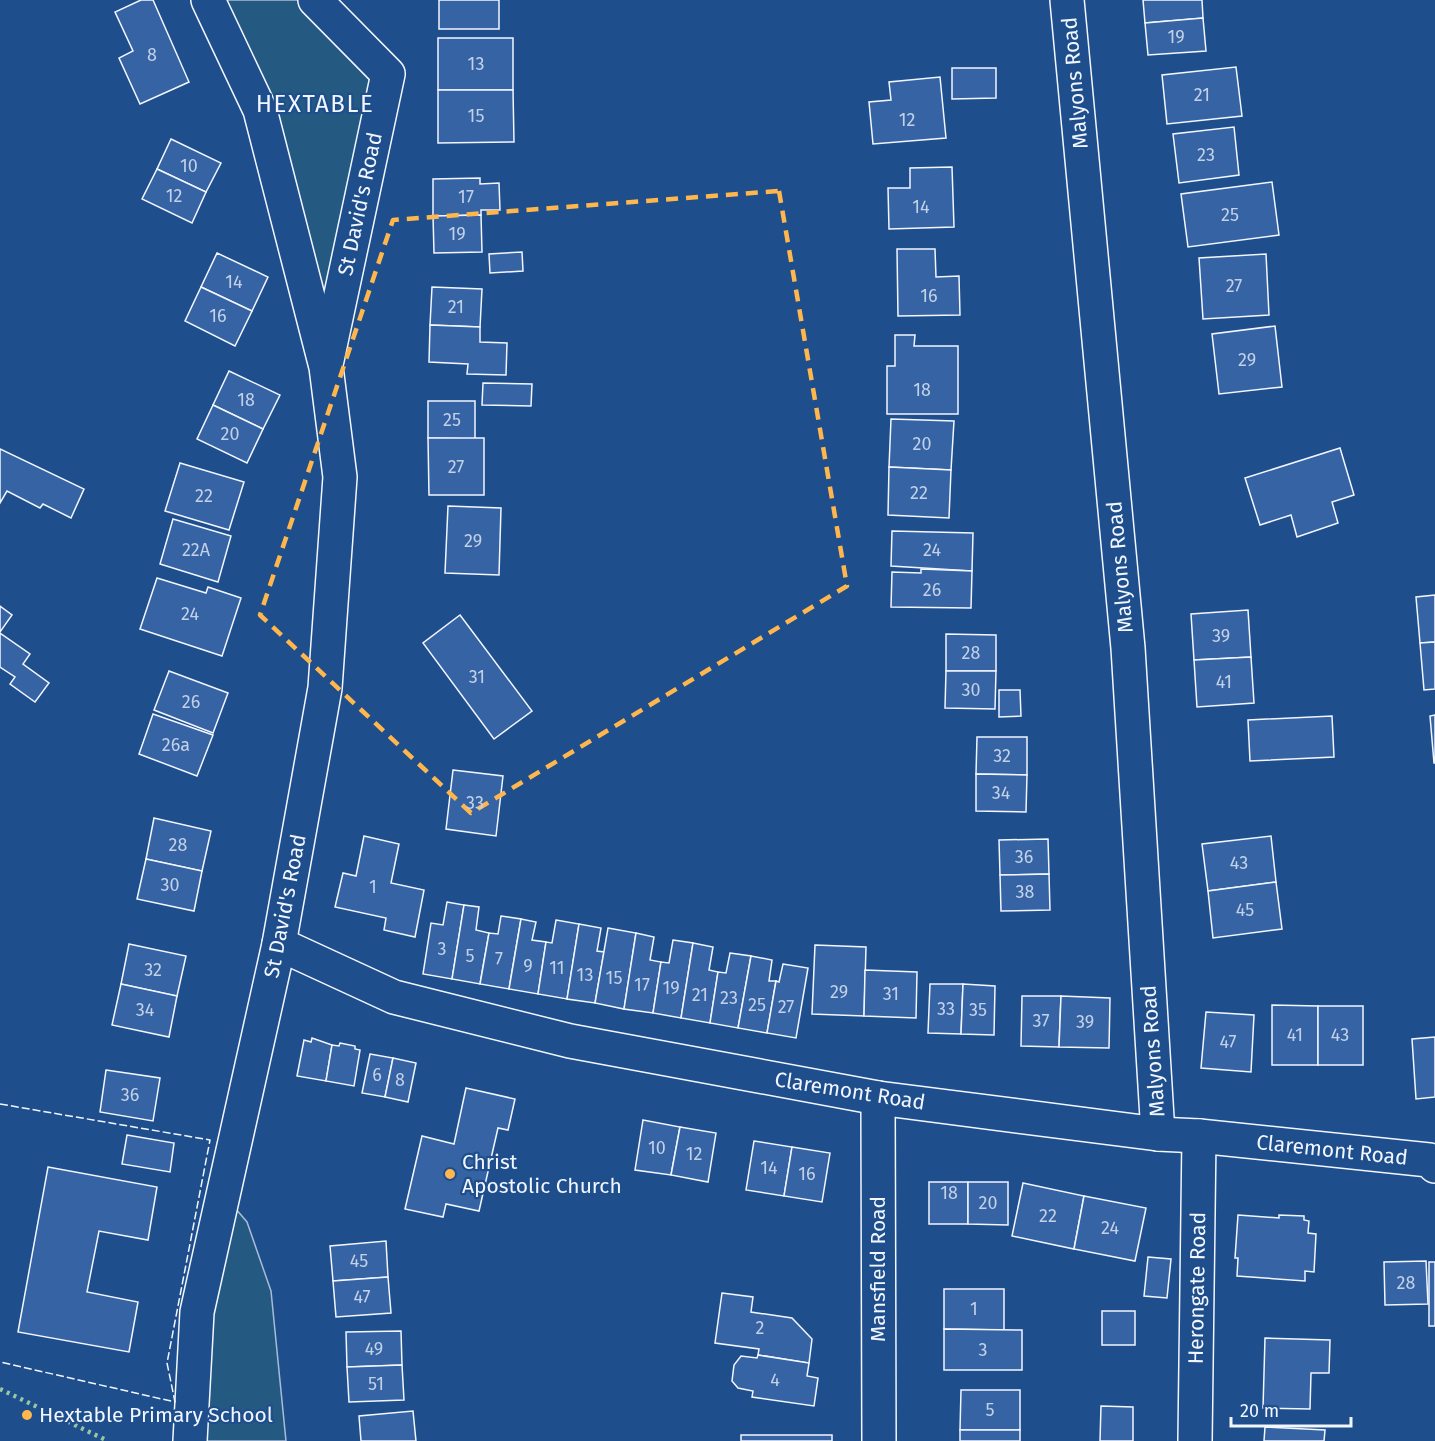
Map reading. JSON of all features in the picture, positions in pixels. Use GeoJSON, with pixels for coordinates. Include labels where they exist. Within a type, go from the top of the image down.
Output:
{"type":"FeatureCollection","features":[{"type":"Feature","properties":{"kind":"street","name":"St David's Road"},"geometry":{"type":"LineString","coordinates":[[190,1441],[196,1312],[279,944],[325,688],[340,477],[326,366],[260,110],[208,0]]}},
{"type":"Feature","properties":{"kind":"street","name":"St David's Road"},"geometry":{"type":"LineString","coordinates":[[315,0],[388,74],[326,366]]}},
{"type":"Feature","properties":{"kind":"street","name":"Malyons Road"},"geometry":{"type":"LineString","coordinates":[[1067,0],[1128,648],[1158,1134]]}},
{"type":"Feature","properties":{"kind":"street","name":"Claremont Road"},"geometry":{"type":"LineString","coordinates":[[279,944],[394,997],[570,1041],[878,1098],[1158,1134],[1199,1136],[1433,1162]]}},
{"type":"Feature","properties":{"kind":"street","name":"Mansfield Road"},"geometry":{"type":"LineString","coordinates":[[878,1098],[879,1441]]}},
{"type":"Feature","properties":{"kind":"street","name":"Herongate Road"},"geometry":{"type":"LineString","coordinates":[[1195,1441],[1199,1136]]}},
{"type":"Feature","properties":{"kind":"highlighted area"},"geometry":{"type":"Polygon","coordinates":[[[779,191],[847,586],[471,813],[260,615],[393,220],[779,191]]]}},
{"type":"Feature","properties":{"kind":"shaded area"},"geometry":{"type":"Polygon","coordinates":[[[209,0],[305,0],[384,79],[327,355],[209,0]]]}},
{"type":"Feature","properties":{"kind":"shaded area"},"geometry":{"type":"Polygon","coordinates":[[[223,1194],[247,1222],[271,1291],[286,1441],[190,1441],[223,1194]]]}},
{"type":"Feature","properties":{"kind":"building"},"geometry":{"type":"Polygon","coordinates":[[[141,0],[153,0],[189,82],[140,104],[119,58],[133,51],[115,12],[141,0]]]}},
{"type":"Feature","properties":{"kind":"building"},"geometry":{"type":"Polygon","coordinates":[[[439,0],[499,0],[499,29],[439,29],[439,0]]]}},
{"type":"Feature","properties":{"kind":"building"},"geometry":{"type":"Polygon","coordinates":[[[1143,0],[1202,0],[1203,18],[1145,23],[1143,0]]]}},
{"type":"Feature","properties":{"kind":"building"},"geometry":{"type":"Polygon","coordinates":[[[1203,18],[1206,51],[1148,55],[1145,23],[1203,18]]]}},
{"type":"Feature","properties":{"kind":"building"},"geometry":{"type":"Polygon","coordinates":[[[438,38],[513,38],[513,90],[438,90],[438,38]]]}},
{"type":"Feature","properties":{"kind":"building"},"geometry":{"type":"Polygon","coordinates":[[[1236,67],[1242,116],[1167,124],[1162,75],[1236,67]]]}},
{"type":"Feature","properties":{"kind":"building"},"geometry":{"type":"Polygon","coordinates":[[[952,68],[996,68],[996,98],[952,99],[952,68]]]}},
{"type":"Feature","properties":{"kind":"building"},"geometry":{"type":"Polygon","coordinates":[[[940,77],[946,138],[873,144],[869,102],[891,100],[889,82],[940,77]]]}},
{"type":"Feature","properties":{"kind":"building"},"geometry":{"type":"Polygon","coordinates":[[[438,90],[513,90],[514,142],[438,143],[438,90]]]}},
{"type":"Feature","properties":{"kind":"building"},"geometry":{"type":"Polygon","coordinates":[[[1234,127],[1239,175],[1179,183],[1173,134],[1234,127]]]}},
{"type":"Feature","properties":{"kind":"building"},"geometry":{"type":"Polygon","coordinates":[[[171,139],[221,163],[206,192],[157,169],[171,139]]]}},
{"type":"Feature","properties":{"kind":"building"},"geometry":{"type":"Polygon","coordinates":[[[952,167],[954,227],[889,229],[888,188],[910,188],[910,168],[952,167]]]}},
{"type":"Feature","properties":{"kind":"building"},"geometry":{"type":"Polygon","coordinates":[[[157,169],[206,192],[192,223],[142,199],[157,169]]]}},
{"type":"Feature","properties":{"kind":"building"},"geometry":{"type":"Polygon","coordinates":[[[480,178],[480,184],[499,183],[500,210],[481,210],[481,215],[433,216],[433,179],[480,178]]]}},
{"type":"Feature","properties":{"kind":"building"},"geometry":{"type":"Polygon","coordinates":[[[1272,182],[1279,235],[1188,247],[1181,194],[1272,182]]]}},
{"type":"Feature","properties":{"kind":"building"},"geometry":{"type":"Polygon","coordinates":[[[481,215],[482,252],[434,253],[433,216],[481,215]]]}},
{"type":"Feature","properties":{"kind":"building"},"geometry":{"type":"Polygon","coordinates":[[[897,249],[935,249],[936,277],[959,276],[960,315],[898,316],[897,249]]]}},
{"type":"Feature","properties":{"kind":"building"},"geometry":{"type":"Polygon","coordinates":[[[522,252],[523,271],[490,273],[489,254],[522,252]]]}},
{"type":"Feature","properties":{"kind":"building"},"geometry":{"type":"Polygon","coordinates":[[[217,253],[268,277],[252,311],[201,287],[217,253]]]}},
{"type":"Feature","properties":{"kind":"building"},"geometry":{"type":"Polygon","coordinates":[[[1266,254],[1269,315],[1203,319],[1199,258],[1266,254]]]}},
{"type":"Feature","properties":{"kind":"building"},"geometry":{"type":"Polygon","coordinates":[[[201,287],[252,311],[235,346],[185,321],[201,287]]]}},
{"type":"Feature","properties":{"kind":"building"},"geometry":{"type":"Polygon","coordinates":[[[432,287],[482,289],[480,327],[430,325],[432,287]]]}},
{"type":"Feature","properties":{"kind":"building"},"geometry":{"type":"Polygon","coordinates":[[[430,325],[480,327],[480,342],[507,343],[506,375],[467,374],[468,364],[429,362],[430,325]]]}},
{"type":"Feature","properties":{"kind":"building"},"geometry":{"type":"Polygon","coordinates":[[[1275,326],[1282,387],[1219,394],[1212,334],[1275,326]]]}},
{"type":"Feature","properties":{"kind":"building"},"geometry":{"type":"Polygon","coordinates":[[[895,335],[915,335],[914,346],[958,346],[958,414],[887,414],[887,366],[895,366],[895,335]]]}},
{"type":"Feature","properties":{"kind":"building"},"geometry":{"type":"Polygon","coordinates":[[[229,371],[280,395],[263,429],[213,405],[229,371]]]}},
{"type":"Feature","properties":{"kind":"building"},"geometry":{"type":"Polygon","coordinates":[[[483,383],[532,384],[531,406],[482,405],[483,383]]]}},
{"type":"Feature","properties":{"kind":"building"},"geometry":{"type":"Polygon","coordinates":[[[428,401],[475,401],[475,439],[428,438],[428,401]]]}},
{"type":"Feature","properties":{"kind":"building"},"geometry":{"type":"Polygon","coordinates":[[[213,405],[263,429],[247,463],[197,439],[213,405]]]}},
{"type":"Feature","properties":{"kind":"building"},"geometry":{"type":"Polygon","coordinates":[[[891,419],[954,421],[951,470],[889,467],[891,419]]]}},
{"type":"Feature","properties":{"kind":"building"},"geometry":{"type":"Polygon","coordinates":[[[428,438],[484,438],[484,495],[429,495],[428,438]]]}},
{"type":"Feature","properties":{"kind":"building"},"geometry":{"type":"Polygon","coordinates":[[[1340,448],[1354,495],[1332,502],[1338,523],[1297,537],[1291,515],[1260,525],[1245,478],[1340,448]]]}},
{"type":"Feature","properties":{"kind":"building"},"geometry":{"type":"Polygon","coordinates":[[[0,449],[84,489],[71,518],[43,504],[40,508],[7,491],[0,503],[0,449]]]}},
{"type":"Feature","properties":{"kind":"building"},"geometry":{"type":"Polygon","coordinates":[[[180,463],[244,482],[229,530],[165,511],[180,463]]]}},
{"type":"Feature","properties":{"kind":"building"},"geometry":{"type":"Polygon","coordinates":[[[889,467],[951,470],[949,518],[888,515],[889,467]]]}},
{"type":"Feature","properties":{"kind":"building"},"geometry":{"type":"Polygon","coordinates":[[[448,506],[501,508],[499,575],[445,573],[448,506]]]}},
{"type":"Feature","properties":{"kind":"building"},"geometry":{"type":"Polygon","coordinates":[[[173,519],[231,536],[218,582],[160,564],[173,519]]]}},
{"type":"Feature","properties":{"kind":"building"},"geometry":{"type":"Polygon","coordinates":[[[892,531],[973,533],[972,571],[891,566],[892,531]]]}},
{"type":"Feature","properties":{"kind":"building"},"geometry":{"type":"Polygon","coordinates":[[[921,569],[972,571],[971,608],[891,607],[892,572],[921,573],[921,569]]]}},
{"type":"Feature","properties":{"kind":"building"},"geometry":{"type":"Polygon","coordinates":[[[157,578],[206,593],[208,587],[241,598],[222,656],[140,629],[157,578]]]}},
{"type":"Feature","properties":{"kind":"building"},"geometry":{"type":"Polygon","coordinates":[[[1435,595],[1435,642],[1420,643],[1416,597],[1435,595]]]}},
{"type":"Feature","properties":{"kind":"building"},"geometry":{"type":"Polygon","coordinates":[[[0,606],[12,615],[0,632],[0,606]]]}},
{"type":"Feature","properties":{"kind":"building"},"geometry":{"type":"Polygon","coordinates":[[[1248,610],[1251,657],[1194,660],[1191,614],[1248,610]]]}},
{"type":"Feature","properties":{"kind":"building"},"geometry":{"type":"Polygon","coordinates":[[[460,615],[532,711],[494,739],[423,643],[460,615]]]}},
{"type":"Feature","properties":{"kind":"building"},"geometry":{"type":"Polygon","coordinates":[[[0,633],[30,654],[23,664],[49,683],[35,702],[10,684],[15,677],[0,667],[0,633]]]}},
{"type":"Feature","properties":{"kind":"building"},"geometry":{"type":"Polygon","coordinates":[[[946,634],[996,635],[996,671],[946,671],[946,634]]]}},
{"type":"Feature","properties":{"kind":"building"},"geometry":{"type":"Polygon","coordinates":[[[1435,642],[1435,689],[1424,690],[1420,643],[1435,642]]]}},
{"type":"Feature","properties":{"kind":"building"},"geometry":{"type":"Polygon","coordinates":[[[1251,657],[1254,703],[1197,707],[1194,660],[1251,657]]]}},
{"type":"Feature","properties":{"kind":"building"},"geometry":{"type":"Polygon","coordinates":[[[169,671],[228,693],[213,733],[154,710],[169,671]]]}},
{"type":"Feature","properties":{"kind":"building"},"geometry":{"type":"Polygon","coordinates":[[[946,671],[996,671],[995,709],[945,708],[946,671]]]}},
{"type":"Feature","properties":{"kind":"building"},"geometry":{"type":"Polygon","coordinates":[[[999,690],[1020,690],[1021,716],[999,717],[999,690]]]}},
{"type":"Feature","properties":{"kind":"building"},"geometry":{"type":"Polygon","coordinates":[[[153,714],[213,735],[197,776],[139,754],[153,714]]]}},
{"type":"Feature","properties":{"kind":"building"},"geometry":{"type":"Polygon","coordinates":[[[1435,715],[1435,763],[1434,763],[1430,716],[1435,715]]]}},
{"type":"Feature","properties":{"kind":"building"},"geometry":{"type":"Polygon","coordinates":[[[1332,716],[1334,757],[1250,761],[1248,720],[1332,716]]]}},
{"type":"Feature","properties":{"kind":"building"},"geometry":{"type":"Polygon","coordinates":[[[977,737],[1027,737],[1027,775],[976,774],[977,737]]]}},
{"type":"Feature","properties":{"kind":"building"},"geometry":{"type":"Polygon","coordinates":[[[453,770],[503,776],[496,836],[446,829],[453,770]]]}},
{"type":"Feature","properties":{"kind":"building"},"geometry":{"type":"Polygon","coordinates":[[[976,774],[1027,775],[1026,812],[976,811],[976,774]]]}},
{"type":"Feature","properties":{"kind":"building"},"geometry":{"type":"Polygon","coordinates":[[[154,818],[211,831],[202,871],[146,859],[154,818]]]}},
{"type":"Feature","properties":{"kind":"building"},"geometry":{"type":"Polygon","coordinates":[[[364,836],[399,844],[391,883],[424,890],[415,937],[384,930],[386,918],[335,907],[343,873],[356,876],[364,836]]]}},
{"type":"Feature","properties":{"kind":"building"},"geometry":{"type":"Polygon","coordinates":[[[1271,836],[1276,882],[1208,891],[1202,844],[1271,836]]]}},
{"type":"Feature","properties":{"kind":"building"},"geometry":{"type":"Polygon","coordinates":[[[1048,839],[1049,874],[1000,875],[999,840],[1048,839]]]}},
{"type":"Feature","properties":{"kind":"building"},"geometry":{"type":"Polygon","coordinates":[[[146,859],[202,871],[194,911],[137,899],[146,859]]]}},
{"type":"Feature","properties":{"kind":"building"},"geometry":{"type":"Polygon","coordinates":[[[1049,874],[1050,910],[1001,911],[1000,875],[1049,874]]]}},
{"type":"Feature","properties":{"kind":"building"},"geometry":{"type":"Polygon","coordinates":[[[1276,882],[1282,929],[1213,938],[1208,891],[1276,882]]]}},
{"type":"Feature","properties":{"kind":"building"},"geometry":{"type":"Polygon","coordinates":[[[447,902],[464,905],[452,979],[423,974],[431,923],[443,925],[447,902]]]}},
{"type":"Feature","properties":{"kind":"building"},"geometry":{"type":"Polygon","coordinates":[[[464,905],[479,907],[476,930],[489,933],[480,984],[452,979],[464,905]]]}},
{"type":"Feature","properties":{"kind":"building"},"geometry":{"type":"Polygon","coordinates":[[[501,916],[521,919],[509,989],[480,984],[489,933],[498,934],[501,916]]]}},
{"type":"Feature","properties":{"kind":"building"},"geometry":{"type":"Polygon","coordinates":[[[521,919],[536,922],[532,940],[546,942],[538,994],[509,989],[521,919]]]}},
{"type":"Feature","properties":{"kind":"building"},"geometry":{"type":"Polygon","coordinates":[[[556,920],[579,924],[567,999],[538,994],[546,942],[552,943],[556,920]]]}},
{"type":"Feature","properties":{"kind":"building"},"geometry":{"type":"Polygon","coordinates":[[[579,924],[601,928],[597,951],[604,952],[595,1003],[567,999],[579,924]]]}},
{"type":"Feature","properties":{"kind":"building"},"geometry":{"type":"Polygon","coordinates":[[[608,928],[636,933],[624,1009],[595,1003],[608,928]]]}},
{"type":"Feature","properties":{"kind":"building"},"geometry":{"type":"Polygon","coordinates":[[[636,933],[654,937],[650,960],[661,962],[653,1013],[624,1009],[636,933]]]}},
{"type":"Feature","properties":{"kind":"building"},"geometry":{"type":"Polygon","coordinates":[[[673,940],[693,943],[681,1018],[653,1013],[661,962],[669,963],[673,940]]]}},
{"type":"Feature","properties":{"kind":"building"},"geometry":{"type":"Polygon","coordinates":[[[693,943],[713,947],[709,970],[718,972],[710,1023],[681,1018],[693,943]]]}},
{"type":"Feature","properties":{"kind":"building"},"geometry":{"type":"Polygon","coordinates":[[[129,944],[186,956],[177,996],[121,984],[129,944]]]}},
{"type":"Feature","properties":{"kind":"building"},"geometry":{"type":"Polygon","coordinates":[[[815,945],[866,947],[864,1016],[812,1014],[815,945]]]}},
{"type":"Feature","properties":{"kind":"building"},"geometry":{"type":"Polygon","coordinates":[[[730,953],[751,956],[738,1028],[710,1023],[718,972],[726,973],[730,953]]]}},
{"type":"Feature","properties":{"kind":"building"},"geometry":{"type":"Polygon","coordinates":[[[751,956],[772,960],[769,981],[776,981],[767,1033],[738,1028],[751,956]]]}},
{"type":"Feature","properties":{"kind":"building"},"geometry":{"type":"Polygon","coordinates":[[[783,964],[808,968],[796,1038],[767,1033],[776,981],[779,982],[783,964]]]}},
{"type":"Feature","properties":{"kind":"building"},"geometry":{"type":"Polygon","coordinates":[[[865,970],[917,972],[916,1018],[864,1016],[865,970]]]}},
{"type":"Feature","properties":{"kind":"building"},"geometry":{"type":"Polygon","coordinates":[[[121,984],[177,996],[169,1037],[112,1025],[121,984]]]}},
{"type":"Feature","properties":{"kind":"building"},"geometry":{"type":"Polygon","coordinates":[[[930,984],[963,984],[961,1034],[928,1033],[930,984]]]}},
{"type":"Feature","properties":{"kind":"building"},"geometry":{"type":"Polygon","coordinates":[[[963,984],[995,986],[994,1035],[961,1034],[963,984]]]}},
{"type":"Feature","properties":{"kind":"building"},"geometry":{"type":"Polygon","coordinates":[[[1022,996],[1061,996],[1059,1047],[1021,1046],[1022,996]]]}},
{"type":"Feature","properties":{"kind":"building"},"geometry":{"type":"Polygon","coordinates":[[[1061,996],[1110,998],[1109,1048],[1059,1047],[1061,996]]]}},
{"type":"Feature","properties":{"kind":"building"},"geometry":{"type":"Polygon","coordinates":[[[1272,1005],[1318,1006],[1318,1065],[1272,1065],[1272,1005]]]}},
{"type":"Feature","properties":{"kind":"building"},"geometry":{"type":"Polygon","coordinates":[[[1318,1006],[1363,1006],[1363,1065],[1318,1065],[1318,1006]]]}},
{"type":"Feature","properties":{"kind":"building"},"geometry":{"type":"Polygon","coordinates":[[[1206,1012],[1254,1015],[1251,1072],[1201,1068],[1206,1012]]]}},
{"type":"Feature","properties":{"kind":"building"},"geometry":{"type":"Polygon","coordinates":[[[1435,1037],[1435,1097],[1416,1099],[1412,1039],[1435,1037]]]}},
{"type":"Feature","properties":{"kind":"building"},"geometry":{"type":"Polygon","coordinates":[[[312,1038],[332,1045],[326,1081],[297,1076],[304,1040],[311,1042],[312,1038]]]}},
{"type":"Feature","properties":{"kind":"building"},"geometry":{"type":"Polygon","coordinates":[[[340,1043],[355,1046],[355,1049],[360,1050],[354,1086],[326,1081],[332,1045],[339,1046],[340,1043]]]}},
{"type":"Feature","properties":{"kind":"building"},"geometry":{"type":"Polygon","coordinates":[[[370,1054],[393,1058],[385,1097],[362,1093],[370,1054]]]}},
{"type":"Feature","properties":{"kind":"building"},"geometry":{"type":"Polygon","coordinates":[[[393,1058],[416,1063],[408,1102],[385,1097],[393,1058]]]}},
{"type":"Feature","properties":{"kind":"building"},"geometry":{"type":"Polygon","coordinates":[[[106,1070],[160,1078],[153,1121],[100,1112],[106,1070]]]}},
{"type":"Feature","properties":{"kind":"building","name":"Christ Apostolic Church"},"geometry":{"type":"Polygon","coordinates":[[[466,1088],[515,1099],[508,1130],[498,1128],[479,1211],[446,1204],[443,1217],[405,1209],[422,1136],[454,1144],[466,1088]]]}},
{"type":"Feature","properties":{"kind":"building"},"geometry":{"type":"Polygon","coordinates":[[[643,1120],[680,1127],[671,1175],[635,1170],[643,1120]]]}},
{"type":"Feature","properties":{"kind":"building"},"geometry":{"type":"Polygon","coordinates":[[[680,1127],[716,1133],[708,1182],[671,1175],[680,1127]]]}},
{"type":"Feature","properties":{"kind":"building"},"geometry":{"type":"Polygon","coordinates":[[[127,1135],[174,1143],[170,1172],[122,1164],[127,1135]]]}},
{"type":"Feature","properties":{"kind":"building"},"geometry":{"type":"Polygon","coordinates":[[[754,1141],[792,1147],[784,1196],[746,1190],[754,1141]]]}},
{"type":"Feature","properties":{"kind":"building"},"geometry":{"type":"Polygon","coordinates":[[[792,1147],[830,1153],[822,1202],[784,1196],[792,1147]]]}},
{"type":"Feature","properties":{"kind":"building"},"geometry":{"type":"Polygon","coordinates":[[[48,1167],[157,1187],[148,1240],[99,1231],[87,1292],[138,1302],[129,1352],[18,1332],[48,1167]]]}},
{"type":"Feature","properties":{"kind":"building"},"geometry":{"type":"Polygon","coordinates":[[[929,1182],[968,1182],[968,1224],[929,1224],[929,1182]]]}},
{"type":"Feature","properties":{"kind":"building"},"geometry":{"type":"Polygon","coordinates":[[[968,1182],[1008,1182],[1008,1225],[968,1224],[968,1182]]]}},
{"type":"Feature","properties":{"kind":"building"},"geometry":{"type":"Polygon","coordinates":[[[1023,1183],[1084,1196],[1074,1249],[1012,1236],[1023,1183]]]}},
{"type":"Feature","properties":{"kind":"building"},"geometry":{"type":"Polygon","coordinates":[[[1084,1196],[1146,1208],[1135,1261],[1074,1249],[1084,1196]]]}},
{"type":"Feature","properties":{"kind":"building"},"geometry":{"type":"Polygon","coordinates":[[[1238,1215],[1279,1218],[1279,1215],[1304,1216],[1304,1220],[1309,1221],[1308,1233],[1316,1234],[1314,1272],[1305,1271],[1305,1281],[1237,1276],[1238,1258],[1235,1258],[1238,1215]]]}},
{"type":"Feature","properties":{"kind":"building"},"geometry":{"type":"Polygon","coordinates":[[[386,1241],[388,1277],[333,1281],[330,1246],[386,1241]]]}},
{"type":"Feature","properties":{"kind":"building"},"geometry":{"type":"Polygon","coordinates":[[[1148,1257],[1171,1259],[1167,1298],[1144,1296],[1148,1257]]]}},
{"type":"Feature","properties":{"kind":"building"},"geometry":{"type":"Polygon","coordinates":[[[1426,1261],[1428,1304],[1385,1305],[1384,1262],[1426,1261]]]}},
{"type":"Feature","properties":{"kind":"building"},"geometry":{"type":"Polygon","coordinates":[[[1429,1262],[1435,1262],[1435,1326],[1429,1326],[1429,1262]]]}},
{"type":"Feature","properties":{"kind":"building"},"geometry":{"type":"Polygon","coordinates":[[[388,1277],[391,1313],[336,1317],[333,1281],[388,1277]]]}},
{"type":"Feature","properties":{"kind":"building"},"geometry":{"type":"Polygon","coordinates":[[[944,1289],[1004,1289],[1004,1330],[944,1329],[944,1289]]]}},
{"type":"Feature","properties":{"kind":"building"},"geometry":{"type":"Polygon","coordinates":[[[722,1293],[753,1297],[751,1312],[792,1318],[812,1339],[809,1363],[758,1355],[759,1349],[715,1343],[722,1293]]]}},
{"type":"Feature","properties":{"kind":"building"},"geometry":{"type":"Polygon","coordinates":[[[1102,1311],[1135,1311],[1135,1345],[1102,1345],[1102,1311]]]}},
{"type":"Feature","properties":{"kind":"building"},"geometry":{"type":"Polygon","coordinates":[[[944,1329],[1022,1330],[1022,1370],[944,1370],[944,1329]]]}},
{"type":"Feature","properties":{"kind":"building"},"geometry":{"type":"Polygon","coordinates":[[[401,1331],[402,1365],[347,1367],[346,1332],[401,1331]]]}},
{"type":"Feature","properties":{"kind":"building"},"geometry":{"type":"Polygon","coordinates":[[[1265,1338],[1330,1340],[1329,1373],[1311,1373],[1310,1409],[1263,1408],[1265,1338]]]}},
{"type":"Feature","properties":{"kind":"building"},"geometry":{"type":"Polygon","coordinates":[[[758,1355],[809,1363],[807,1376],[818,1378],[814,1406],[752,1397],[753,1391],[738,1388],[732,1381],[734,1365],[741,1356],[757,1358],[758,1355]]]}},
{"type":"Feature","properties":{"kind":"building"},"geometry":{"type":"Polygon","coordinates":[[[402,1365],[404,1400],[349,1402],[347,1367],[402,1365]]]}},
{"type":"Feature","properties":{"kind":"building"},"geometry":{"type":"Polygon","coordinates":[[[961,1390],[1020,1390],[1020,1430],[960,1430],[961,1390]]]}},
{"type":"Feature","properties":{"kind":"building"},"geometry":{"type":"Polygon","coordinates":[[[1101,1406],[1133,1407],[1133,1441],[1100,1441],[1101,1406]]]}},
{"type":"Feature","properties":{"kind":"building"},"geometry":{"type":"Polygon","coordinates":[[[413,1411],[416,1441],[361,1441],[359,1416],[413,1411]]]}},
{"type":"Feature","properties":{"kind":"building"},"geometry":{"type":"Polygon","coordinates":[[[1265,1427],[1325,1430],[1324,1441],[1264,1441],[1265,1427]]]}},
{"type":"Feature","properties":{"kind":"building"},"geometry":{"type":"Polygon","coordinates":[[[960,1430],[1020,1430],[1020,1441],[960,1441],[960,1430]]]}},
{"type":"Feature","properties":{"kind":"building"},"geometry":{"type":"Polygon","coordinates":[[[741,1435],[832,1435],[832,1441],[741,1441],[741,1435]]]}},
{"type":"Feature","properties":{"kind":"hedge"},"geometry":{"type":"LineString","coordinates":[[0,1389],[108,1441]]}},
{"type":"Feature","properties":{"kind":"fence"},"geometry":{"type":"LineString","coordinates":[[0,1104],[210,1140],[167,1363],[175,1402],[0,1362]]}},
{"type":"Feature","properties":{"kind":"place","name":"Christ Apostolic Church"},"geometry":{"type":"Point","coordinates":[450,1174]}},
{"type":"Feature","properties":{"kind":"place","name":"Hextable Primary School"},"geometry":{"type":"Point","coordinates":[27,1415]}},
{"type":"Feature","properties":{"kind":"district","name":"HEXTABLE"},"geometry":{"type":"Point","coordinates":[315,104]}}]}
